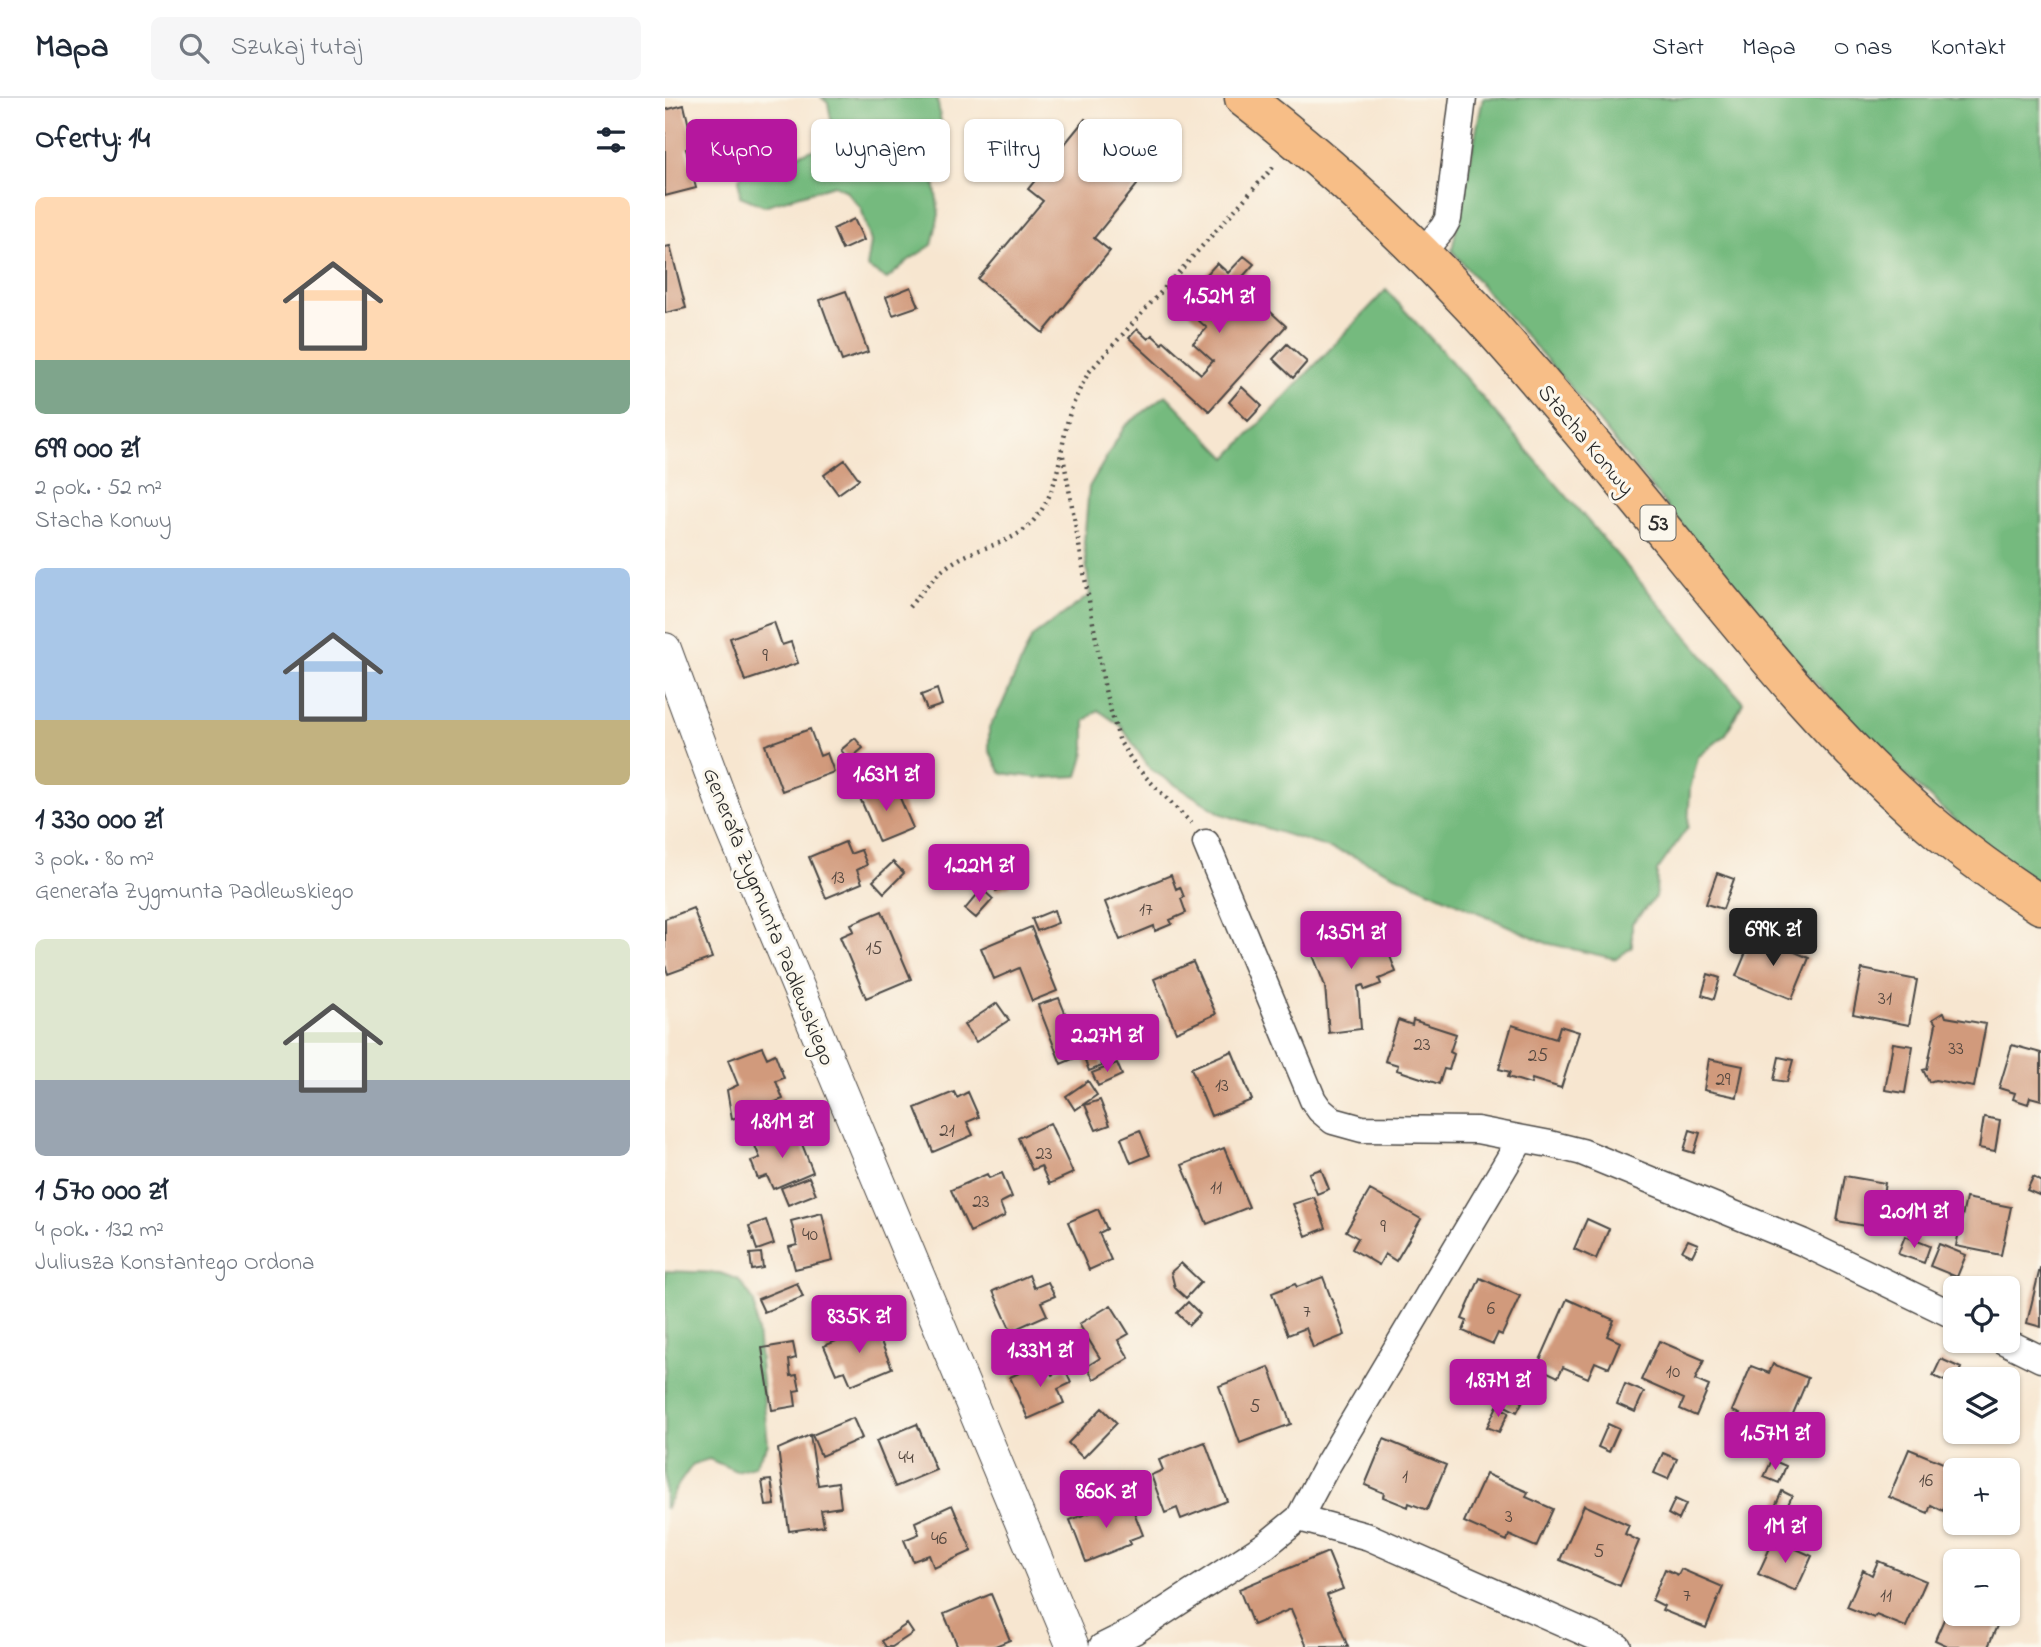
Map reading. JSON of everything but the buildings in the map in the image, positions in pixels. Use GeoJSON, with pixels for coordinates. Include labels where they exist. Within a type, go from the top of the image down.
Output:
{"type":"FeatureCollection","features":[{"type":"Feature","properties":{"kind":"main road","name":"Stacha Konwy"},"geometry":{"type":"LineString","coordinates":[[1244,98],[1358,193],[1473,307],[1770,659],[1879,776],[1938,830],[2041,905]]}},
{"type":"Feature","properties":{"kind":"street"},"geometry":{"type":"LineString","coordinates":[[1421,254],[1448,219],[1463,98]]}},
{"type":"Feature","properties":{"kind":"street","name":"Generała Zygmunta Padlewskiego"},"geometry":{"type":"LineString","coordinates":[[665,649],[726,814],[1073,1647]]}},
{"type":"Feature","properties":{"kind":"street"},"geometry":{"type":"LineString","coordinates":[[1206,843],[1313,1100],[1333,1121],[1362,1129],[1477,1130],[1550,1144],[1595,1157],[1802,1242],[1943,1311]]}},
{"type":"Feature","properties":{"kind":"street"},"geometry":{"type":"LineString","coordinates":[[1102,1647],[1134,1632],[1266,1545],[1299,1518],[1325,1469],[1521,1139]]}},
{"type":"Feature","properties":{"kind":"street"},"geometry":{"type":"LineString","coordinates":[[2020,1349],[2041,1359]]}},
{"type":"Feature","properties":{"kind":"street"},"geometry":{"type":"LineString","coordinates":[[1299,1518],[1369,1537],[1618,1647]]}},
{"type":"Feature","properties":{"kind":"path"},"geometry":{"type":"LineString","coordinates":[[909,607],[933,578],[958,559],[1018,535],[1033,522],[1056,481],[1070,415],[1079,389],[1089,372],[1297,140]]}},
{"type":"Feature","properties":{"kind":"path"},"geometry":{"type":"LineString","coordinates":[[1062,452],[1106,695],[1120,742],[1137,768],[1188,820],[1206,843]]}},
{"type":"Feature","properties":{"kind":"green space"},"geometry":{"type":"Polygon","coordinates":[[[822,98],[937,98],[940,119],[831,119],[828,103],[822,98]]]}},
{"type":"Feature","properties":{"kind":"green space"},"geometry":{"type":"Polygon","coordinates":[[[1483,98],[2041,98],[2041,888],[1930,798],[1813,680],[1570,387],[1452,250],[1483,98]]]}},
{"type":"Feature","properties":{"kind":"green space"},"geometry":{"type":"Polygon","coordinates":[[[811,151],[811,182],[934,182],[939,214],[932,245],[887,279],[867,267],[871,242],[861,208],[845,190],[834,185],[764,206],[740,196],[739,182],[797,182],[797,155],[811,151]]]}},
{"type":"Feature","properties":{"kind":"green space"},"geometry":{"type":"Polygon","coordinates":[[[1386,290],[1444,353],[1743,702],[1726,734],[1698,757],[1690,789],[1688,827],[1657,871],[1656,897],[1632,923],[1632,947],[1616,959],[1546,943],[1351,855],[1222,814],[1150,769],[1121,726],[1098,710],[1085,721],[1085,753],[1078,776],[1041,778],[1001,773],[989,750],[989,728],[1032,637],[1090,595],[1084,543],[1089,487],[1125,426],[1166,395],[1227,458],[1386,290]]]}},
{"type":"Feature","properties":{"kind":"green space"},"geometry":{"type":"Polygon","coordinates":[[[665,1271],[720,1273],[739,1280],[754,1301],[768,1444],[754,1466],[736,1471],[709,1459],[693,1464],[665,1509],[665,1271]]]}}]}
